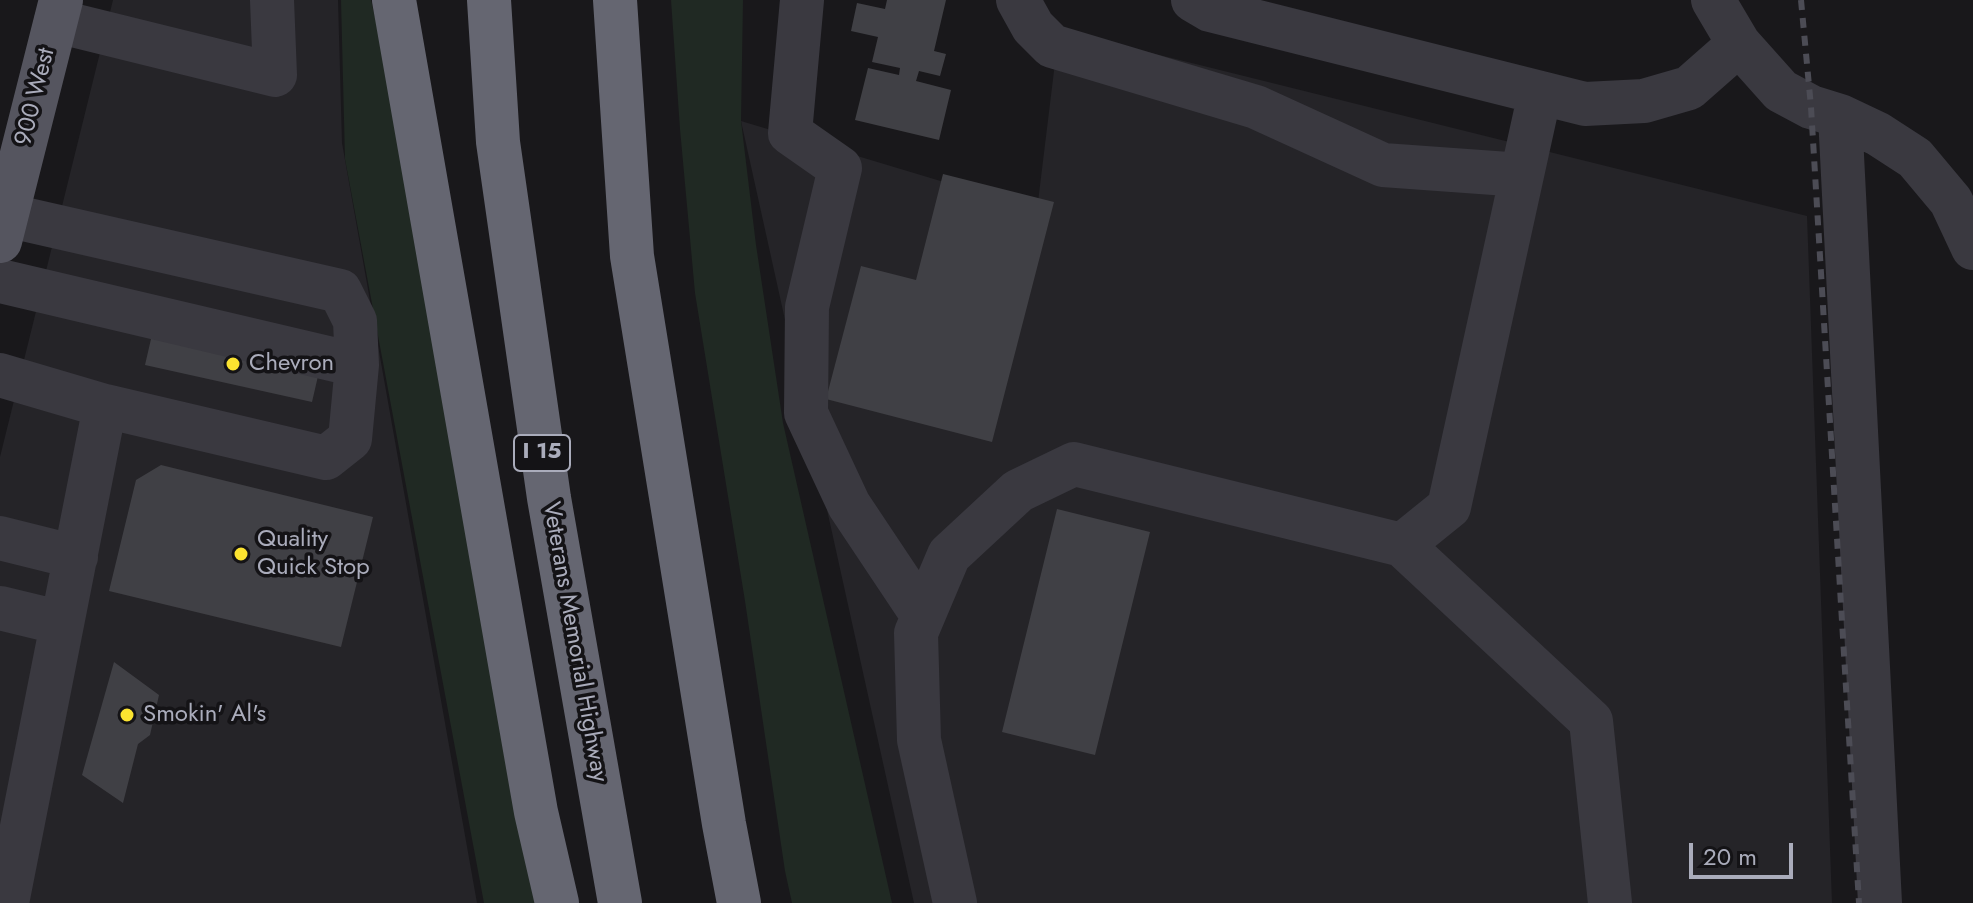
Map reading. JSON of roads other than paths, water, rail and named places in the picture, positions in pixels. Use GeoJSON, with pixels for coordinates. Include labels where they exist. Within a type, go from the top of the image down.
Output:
{"type":"FeatureCollection","features":[{"type":"Feature","properties":{"kind":"highway"},"geometry":{"type":"LineString","coordinates":[[394,0],[536,812],[557,903]]}},
{"type":"Feature","properties":{"kind":"highway","name":"Veterans Memorial Highway"},"geometry":{"type":"LineString","coordinates":[[489,0],[498,142],[549,498],[620,903]]}},
{"type":"Feature","properties":{"kind":"highway"},"geometry":{"type":"LineString","coordinates":[[615,0],[632,256],[739,903]]}},
{"type":"Feature","properties":{"kind":"main road","name":"900 West"},"geometry":{"type":"LineString","coordinates":[[3,228],[58,11]]}},
{"type":"Feature","properties":{"kind":"street"},"geometry":{"type":"LineString","coordinates":[[58,11],[275,75],[272,0]]}},
{"type":"Feature","properties":{"kind":"street"},"geometry":{"type":"LineString","coordinates":[[802,0],[790,133],[840,168],[807,307],[806,413],[849,505],[923,616]]}},
{"type":"Feature","properties":{"kind":"street"},"geometry":{"type":"LineString","coordinates":[[1018,0],[1033,27],[1052,46],[1256,107],[1383,165],[1522,175]]}},
{"type":"Feature","properties":{"kind":"street"},"geometry":{"type":"LineString","coordinates":[[1194,0],[1210,10],[1585,104],[1644,101],[1689,88],[1739,44]]}},
{"type":"Feature","properties":{"kind":"street"},"geometry":{"type":"LineString","coordinates":[[1713,0],[1739,44],[1781,91],[1811,107],[1840,116],[1878,134],[1915,158],[1951,201],[1973,248]]}},
{"type":"Feature","properties":{"kind":"street"},"geometry":{"type":"LineString","coordinates":[[1402,545],[1449,507],[1540,93]]}},
{"type":"Feature","properties":{"kind":"street"},"geometry":{"type":"LineString","coordinates":[[1840,116],[1880,903]]}},
{"type":"Feature","properties":{"kind":"street"},"geometry":{"type":"LineString","coordinates":[[0,375],[105,406],[326,458],[350,439],[357,365],[355,321],[340,291],[3,228]]}},
{"type":"Feature","properties":{"kind":"street"},"geometry":{"type":"LineString","coordinates":[[0,281],[357,365]]}},
{"type":"Feature","properties":{"kind":"street"},"geometry":{"type":"LineString","coordinates":[[7,903],[8,852],[62,623],[105,406]]}},
{"type":"Feature","properties":{"kind":"street"},"geometry":{"type":"LineString","coordinates":[[955,903],[919,740],[916,633],[949,555],[1018,491],[1074,464],[1402,545],[1591,721],[1610,903]]}},
{"type":"Feature","properties":{"kind":"street"},"geometry":{"type":"LineString","coordinates":[[0,538],[76,557]]}},
{"type":"Feature","properties":{"kind":"street"},"geometry":{"type":"LineString","coordinates":[[0,608],[62,623]]}},
{"type":"Feature","properties":{"kind":"railway"},"geometry":{"type":"LineString","coordinates":[[1801,0],[1811,107],[1859,903]]}},
{"type":"Feature","properties":{"kind":"place","name":"Chevron"},"geometry":{"type":"Point","coordinates":[233,364]}},
{"type":"Feature","properties":{"kind":"place","name":"Quality Quick Stop"},"geometry":{"type":"Point","coordinates":[241,554]}},
{"type":"Feature","properties":{"kind":"place","name":"Smokin' Al's"},"geometry":{"type":"Point","coordinates":[127,715]}}]}
